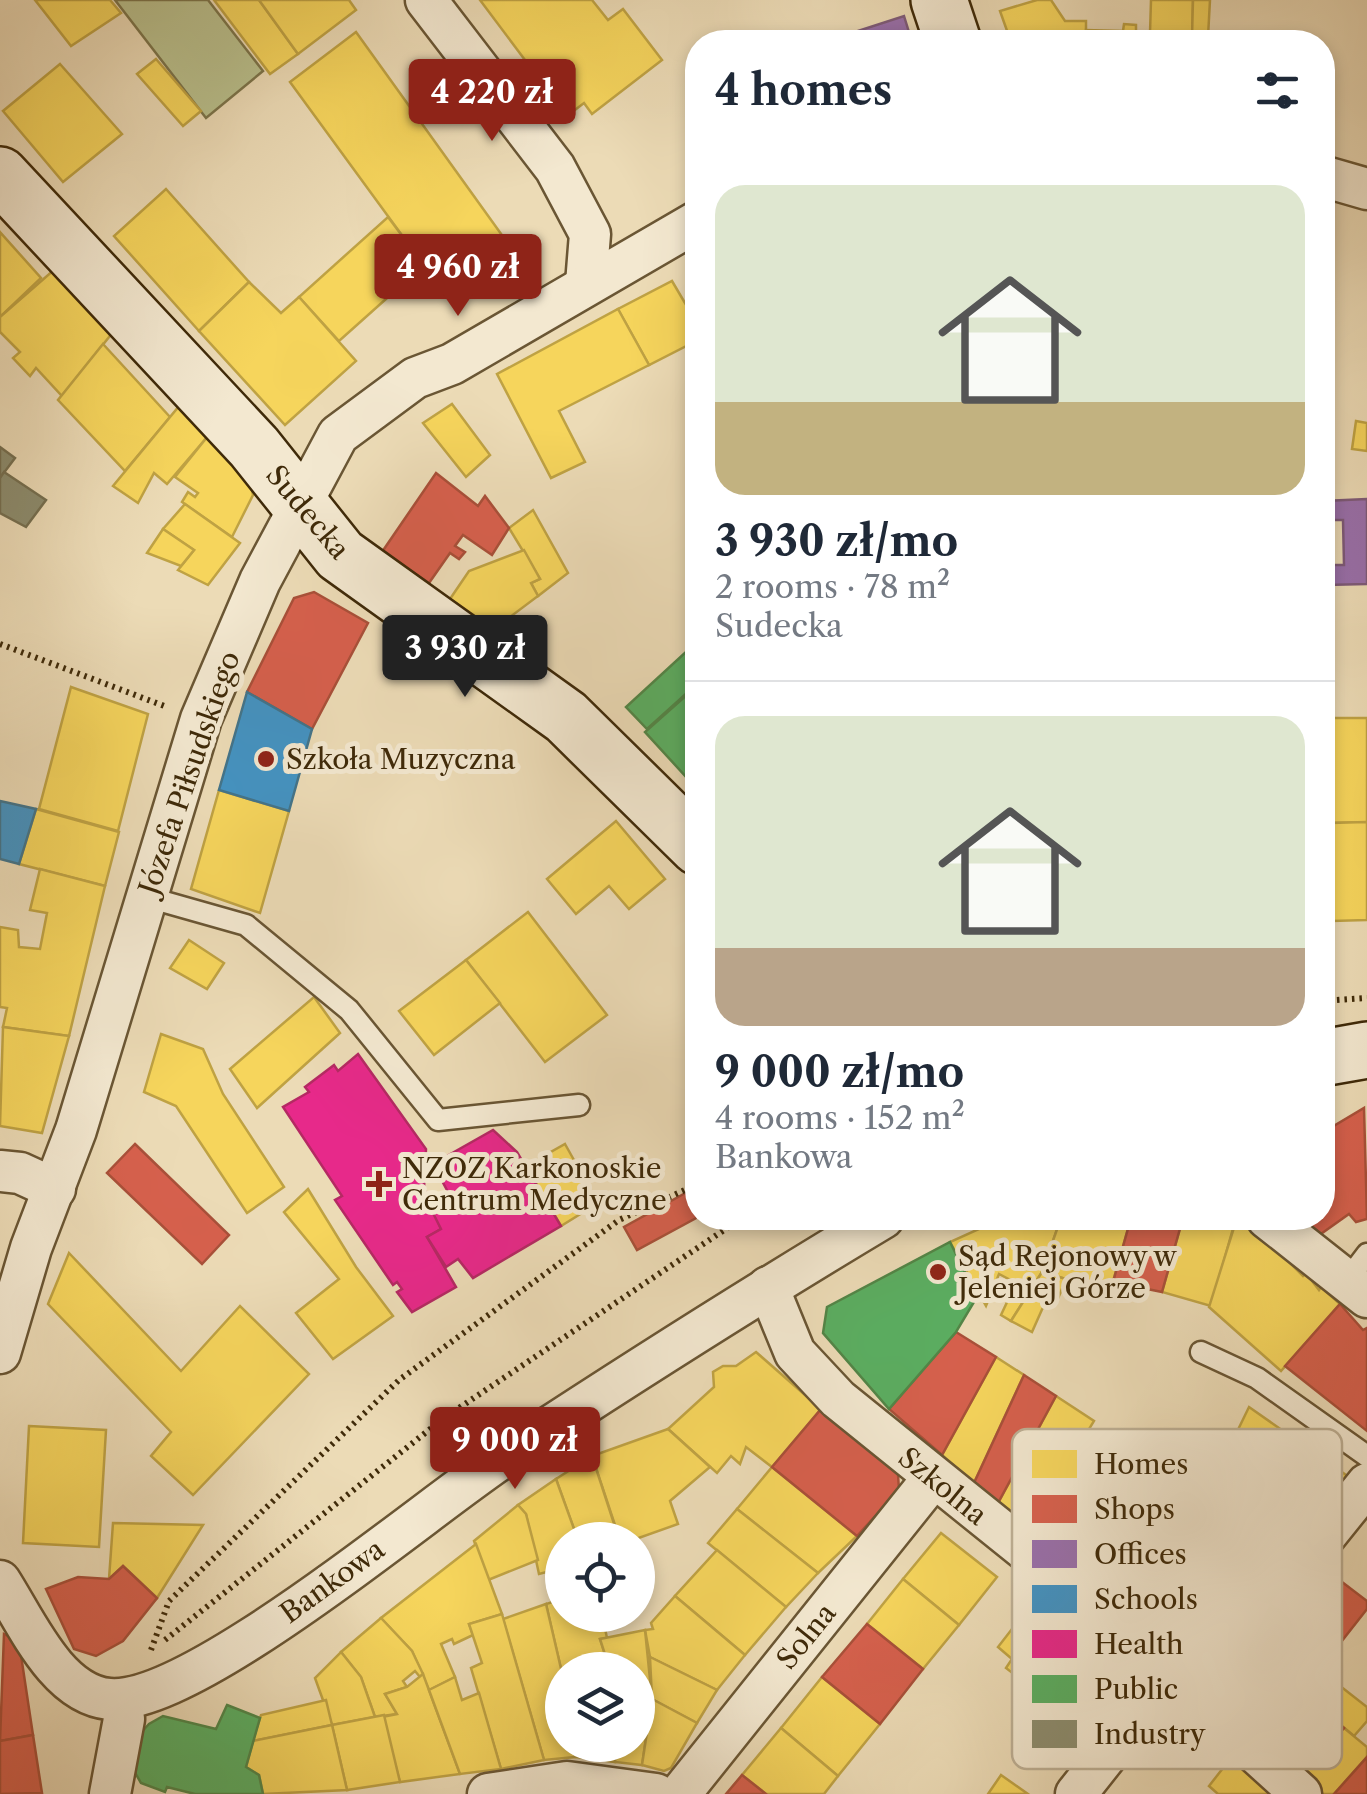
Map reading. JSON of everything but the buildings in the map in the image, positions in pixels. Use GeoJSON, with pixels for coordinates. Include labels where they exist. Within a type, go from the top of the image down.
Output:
{"type":"FeatureCollection","features":[{"type":"Feature","properties":{"kind":"street"},"geometry":{"type":"LineString","coordinates":[[426,0],[555,168],[590,234],[586,284]]}},
{"type":"Feature","properties":{"kind":"street"},"geometry":{"type":"LineString","coordinates":[[940,0],[949,30]]}},
{"type":"Feature","properties":{"kind":"street","name":"Sudecka"},"geometry":{"type":"LineString","coordinates":[[0,175],[300,500],[340,555],[566,718],[606,752],[685,834]]}},
{"type":"Feature","properties":{"kind":"street"},"geometry":{"type":"LineString","coordinates":[[1335,180],[1367,189]]}},
{"type":"Feature","properties":{"kind":"street","name":"Józefa Piłsudskiego"},"geometry":{"type":"LineString","coordinates":[[0,1353],[201,719],[300,500],[338,435],[414,378],[452,364],[685,228]]}},
{"type":"Feature","properties":{"kind":"street"},"geometry":{"type":"LineString","coordinates":[[1335,1056],[1367,1050]]}},
{"type":"Feature","properties":{"kind":"street"},"geometry":{"type":"LineString","coordinates":[[0,1171],[20,1173],[55,1189]]}},
{"type":"Feature","properties":{"kind":"street","name":"Bankowa"},"geometry":{"type":"LineString","coordinates":[[129,1693],[142,1696],[240,1647],[502,1458],[863,1230]]}},
{"type":"Feature","properties":{"kind":"street"},"geometry":{"type":"LineString","coordinates":[[1286,1230],[1361,1277]]}},
{"type":"Feature","properties":{"kind":"street","name":"Szkolna"},"geometry":{"type":"LineString","coordinates":[[768,1288],[795,1354],[838,1399],[1012,1543]]}},
{"type":"Feature","properties":{"kind":"street","name":"Solna"},"geometry":{"type":"LineString","coordinates":[[680,1794],[933,1478]]}},
{"type":"Feature","properties":{"kind":"street"},"geometry":{"type":"LineString","coordinates":[[1342,1511],[1367,1484]]}},
{"type":"Feature","properties":{"kind":"street"},"geometry":{"type":"LineString","coordinates":[[0,1581],[70,1681],[98,1698],[129,1693],[110,1794]]}},
{"type":"Feature","properties":{"kind":"street"},"geometry":{"type":"LineString","coordinates":[[1076,1794],[1101,1769]]}},
{"type":"Feature","properties":{"kind":"street","name":"Szkolna"},"geometry":{"type":"LineString","coordinates":[[1274,1769],[1301,1794]]}},
{"type":"Feature","properties":{"kind":"street"},"geometry":{"type":"LineString","coordinates":[[488,1794],[567,1782],[656,1794]]}},
{"type":"Feature","properties":{"kind":"lane"},"geometry":{"type":"LineString","coordinates":[[147,897],[246,926],[348,1010],[438,1120],[579,1105]]}},
{"type":"Feature","properties":{"kind":"lane"},"geometry":{"type":"LineString","coordinates":[[1201,1352],[1256,1378],[1329,1429]]}},
{"type":"Feature","properties":{"kind":"lane"},"geometry":{"type":"LineString","coordinates":[[1342,1438],[1367,1456]]}},
{"type":"Feature","properties":{"kind":"path"},"geometry":{"type":"LineString","coordinates":[[0,644],[201,719]]}},
{"type":"Feature","properties":{"kind":"path"},"geometry":{"type":"LineString","coordinates":[[1335,1000],[1367,998]]}},
{"type":"Feature","properties":{"kind":"path"},"geometry":{"type":"LineString","coordinates":[[129,1693],[169,1601],[399,1380],[620,1220],[685,1190]]}},
{"type":"Feature","properties":{"kind":"path"},"geometry":{"type":"LineString","coordinates":[[150,1651],[444,1418],[724,1230]]}},
{"type":"Feature","properties":{"kind":"green space"},"geometry":{"type":"Polygon","coordinates":[[[115,0],[208,0],[263,71],[206,118],[115,0]]]}},
{"type":"Feature","properties":{"kind":"place","name":"Szkoła Muzyczna"},"geometry":{"type":"Point","coordinates":[266,759]}},
{"type":"Feature","properties":{"kind":"place","name":"NZOZ Karkonoskie Centrum Medyczne"},"geometry":{"type":"Point","coordinates":[379,1184]}},
{"type":"Feature","properties":{"kind":"place","name":"Sąd Rejonowy w Jeleniej Górze"},"geometry":{"type":"Point","coordinates":[938,1272]}}]}
